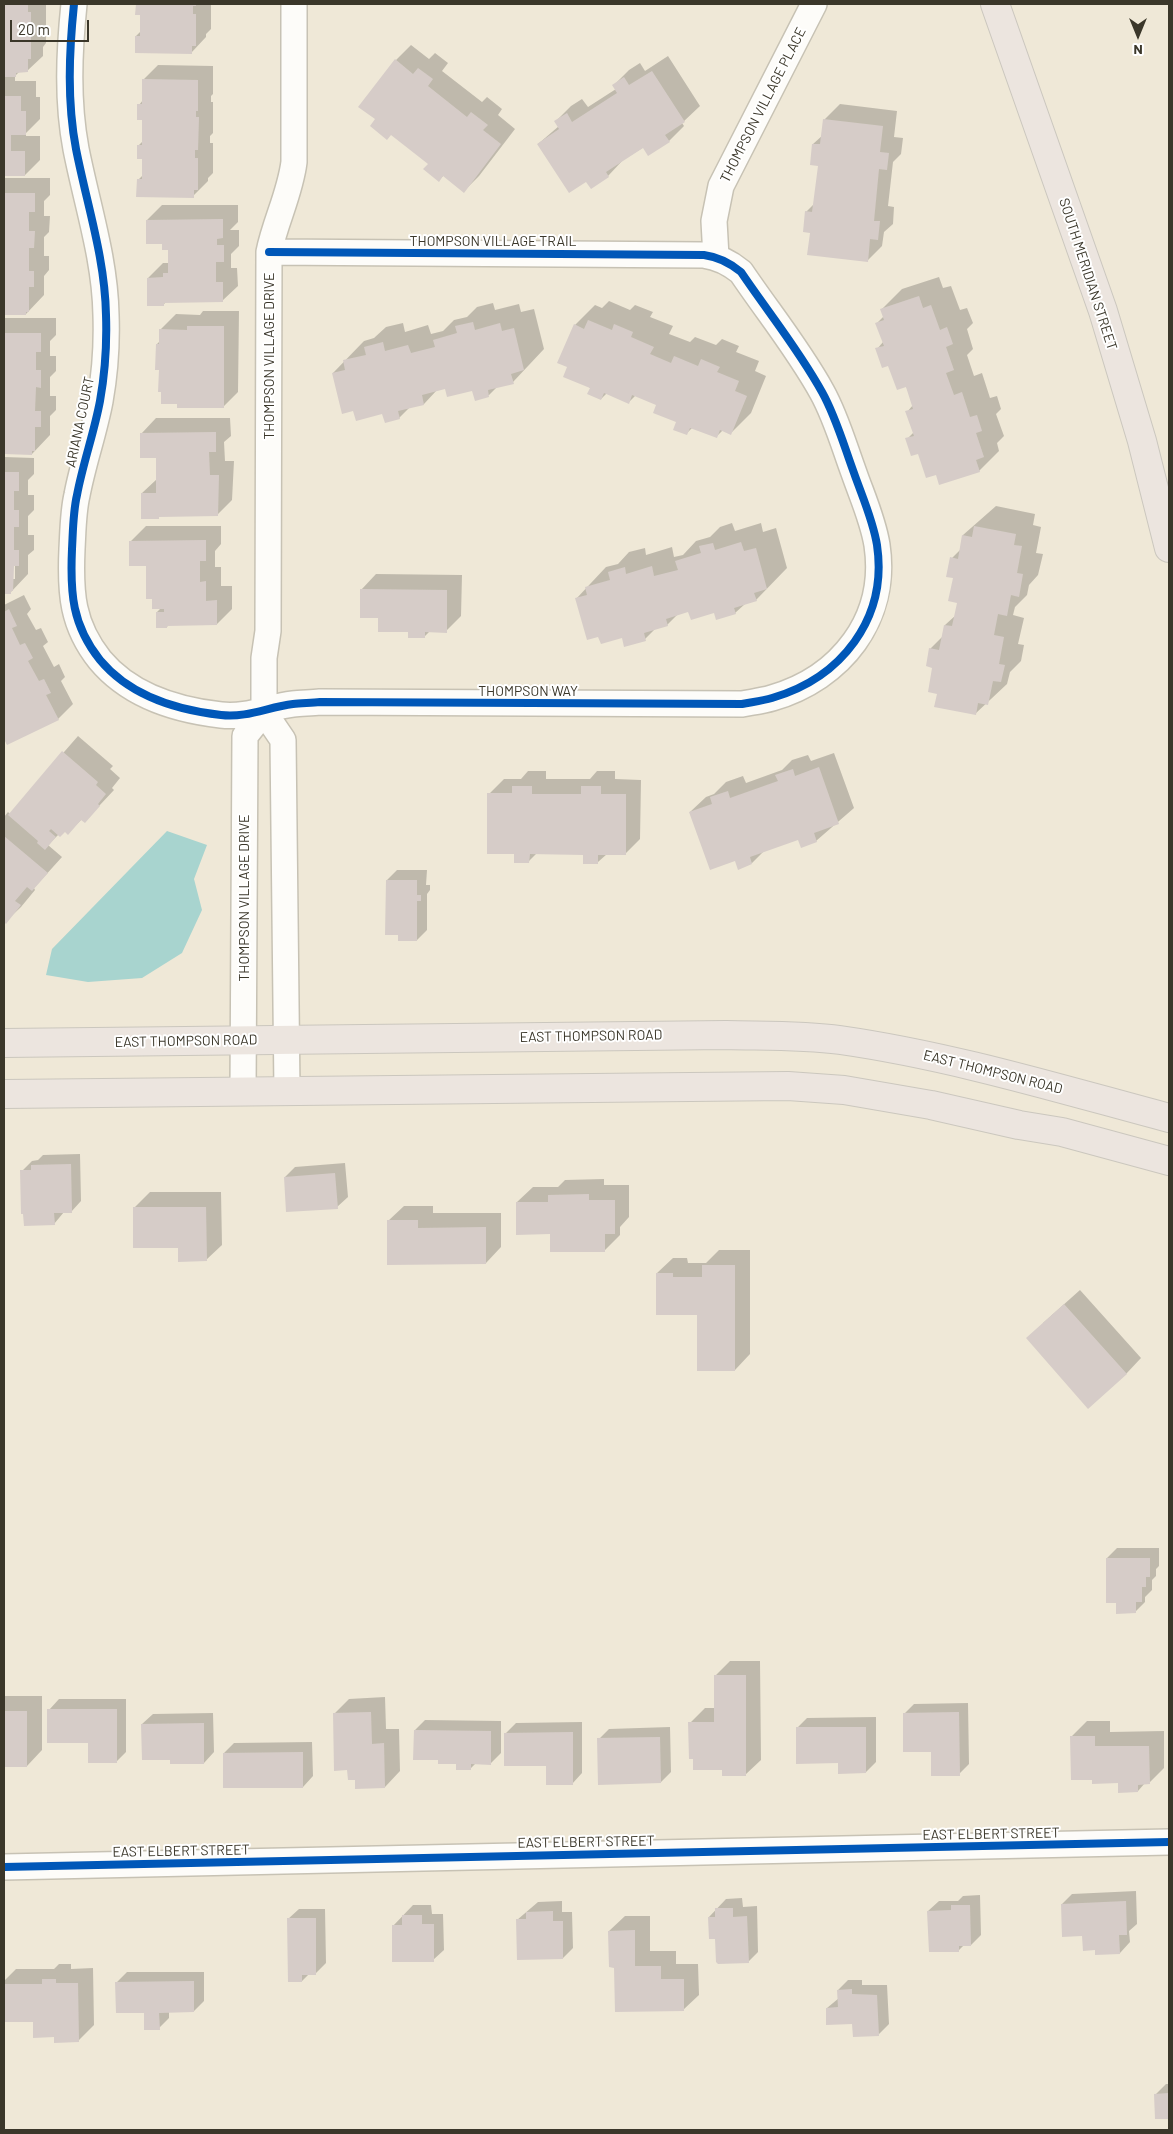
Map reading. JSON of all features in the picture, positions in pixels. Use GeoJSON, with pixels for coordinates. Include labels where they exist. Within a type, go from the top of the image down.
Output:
{"type":"FeatureCollection","features":[{"type":"Feature","properties":{"kind":"main road","name":"SOUTH MERIDIAN STREET"},"geometry":{"type":"LineString","coordinates":[[995,4],[1103,311],[1142,442],[1169,548]]}},
{"type":"Feature","properties":{"kind":"main road","name":"EAST THOMPSON ROAD"},"geometry":{"type":"LineString","coordinates":[[4,1043],[726,1035],[837,1040],[892,1048],[964,1063],[1169,1118]]}},
{"type":"Feature","properties":{"kind":"main road"},"geometry":{"type":"LineString","coordinates":[[4,1094],[788,1086],[844,1090],[931,1105],[1019,1125],[1062,1132],[1169,1161]]}},
{"type":"Feature","properties":{"kind":"street","name":"ARIANA COURT"},"geometry":{"type":"LineString","coordinates":[[74,4],[69,56],[72,119],[79,160],[102,262],[106,316],[106,351],[100,402],[75,506],[71,576],[74,610],[78,624],[95,655],[120,681],[138,693],[169,704],[219,715],[245,715],[264,712]]}},
{"type":"Feature","properties":{"kind":"street","name":"THOMPSON VILLAGE DRIVE"},"geometry":{"type":"LineString","coordinates":[[243,1091],[246,736],[264,712],[264,658],[268,621],[269,252],[273,234],[292,180],[294,162],[294,4]]}},
{"type":"Feature","properties":{"kind":"street","name":"THOMPSON VILLAGE PLACE"},"geometry":{"type":"LineString","coordinates":[[716,257],[714,221],[721,186],[814,4]]}},
{"type":"Feature","properties":{"kind":"street","name":"THOMPSON VILLAGE TRAIL"},"geometry":{"type":"LineString","coordinates":[[269,252],[695,254],[716,257]]}},
{"type":"Feature","properties":{"kind":"street","name":"THOMPSON WAY"},"geometry":{"type":"LineString","coordinates":[[264,712],[291,704],[320,702],[742,704],[772,698],[809,683],[843,658],[858,639],[869,617],[876,594],[879,568],[877,545],[868,512],[835,420],[823,393],[741,272],[716,257]]}},
{"type":"Feature","properties":{"kind":"street"},"geometry":{"type":"LineString","coordinates":[[264,712],[283,740],[287,1091]]}},
{"type":"Feature","properties":{"kind":"street","name":"EAST ELBERT STREET"},"geometry":{"type":"LineString","coordinates":[[4,1867],[1169,1842]]}},
{"type":"Feature","properties":{"kind":"water"},"geometry":{"type":"Polygon","coordinates":[[[167,831],[207,845],[194,879],[202,910],[182,953],[142,978],[88,982],[46,975],[52,949],[167,831]]]}},
{"type":"Feature","properties":{"kind":"building"},"geometry":{"type":"Polygon","coordinates":[[[4,4],[28,4],[28,12],[31,12],[31,59],[28,59],[28,72],[16,73],[16,77],[4,77],[4,4]]]}},
{"type":"Feature","properties":{"kind":"building"},"geometry":{"type":"Polygon","coordinates":[[[136,4],[196,4],[196,6],[193,6],[193,14],[196,14],[196,46],[192,46],[192,54],[135,53],[135,36],[140,36],[140,15],[135,15],[136,4]]]}},
{"type":"Feature","properties":{"kind":"building"},"geometry":{"type":"Polygon","coordinates":[[[395,59],[413,74],[418,68],[433,79],[428,86],[467,117],[471,112],[488,125],[483,130],[501,144],[464,193],[443,176],[439,182],[423,169],[428,164],[391,135],[387,140],[370,126],[375,119],[358,107],[395,59]]]}},
{"type":"Feature","properties":{"kind":"building"},"geometry":{"type":"Polygon","coordinates":[[[652,71],[685,122],[665,135],[670,142],[648,156],[643,148],[606,172],[609,177],[591,189],[586,182],[569,193],[537,144],[559,129],[554,121],[567,113],[572,122],[617,93],[612,85],[624,77],[629,85],[652,71]]]}},
{"type":"Feature","properties":{"kind":"building"},"geometry":{"type":"Polygon","coordinates":[[[142,79],[198,80],[198,111],[196,111],[196,117],[199,117],[198,150],[195,150],[195,158],[198,158],[198,190],[194,190],[194,198],[136,197],[137,179],[142,179],[142,159],[137,159],[137,145],[142,145],[142,120],[137,120],[137,104],[142,104],[142,79]]]}},
{"type":"Feature","properties":{"kind":"building"},"geometry":{"type":"Polygon","coordinates":[[[4,96],[21,96],[21,111],[26,111],[26,135],[11,135],[11,151],[25,151],[25,176],[4,176],[4,96]]]}},
{"type":"Feature","properties":{"kind":"building"},"geometry":{"type":"Polygon","coordinates":[[[823,119],[883,126],[880,152],[889,153],[887,170],[879,169],[874,221],[880,221],[878,240],[870,239],[868,262],[807,255],[810,233],[803,232],[805,211],[812,212],[818,166],[810,165],[812,144],[820,144],[823,119]]]}},
{"type":"Feature","properties":{"kind":"building"},"geometry":{"type":"Polygon","coordinates":[[[4,193],[35,193],[35,212],[29,212],[29,231],[35,231],[34,248],[29,248],[29,271],[34,271],[34,287],[29,287],[29,312],[26,312],[26,315],[4,315],[4,193]]]}},
{"type":"Feature","properties":{"kind":"building"},"geometry":{"type":"Polygon","coordinates":[[[223,219],[223,238],[217,239],[217,245],[224,245],[224,262],[216,262],[216,282],[223,282],[223,302],[164,303],[164,306],[147,306],[147,278],[163,277],[163,273],[168,273],[168,250],[162,250],[162,244],[146,244],[146,220],[223,219]]]}},
{"type":"Feature","properties":{"kind":"building"},"geometry":{"type":"Polygon","coordinates":[[[919,296],[923,308],[931,305],[940,330],[947,327],[953,344],[946,347],[954,370],[946,373],[954,395],[962,392],[970,417],[977,415],[982,431],[976,433],[984,457],[976,460],[980,472],[939,485],[936,475],[926,478],[918,454],[911,456],[905,438],[914,436],[905,411],[913,409],[906,387],[897,390],[888,366],[882,368],[875,348],[884,346],[875,323],[884,320],[880,309],[919,296]]]}},
{"type":"Feature","properties":{"kind":"building"},"geometry":{"type":"Polygon","coordinates":[[[588,320],[612,330],[614,324],[633,332],[631,337],[654,347],[650,354],[671,363],[674,356],[698,366],[701,359],[720,367],[717,372],[739,381],[735,391],[747,396],[731,435],[720,430],[717,438],[690,428],[687,435],[673,430],[676,422],[653,413],[656,405],[632,395],[629,404],[604,393],[601,400],[587,394],[590,388],[563,377],[567,367],[557,363],[574,324],[584,329],[588,320]]]}},
{"type":"Feature","properties":{"kind":"building"},"geometry":{"type":"Polygon","coordinates":[[[473,322],[475,330],[500,323],[502,331],[514,328],[524,370],[511,374],[514,384],[488,390],[489,397],[475,401],[472,391],[447,397],[445,389],[422,395],[424,405],[398,411],[400,419],[385,423],[382,414],[356,421],[353,411],[342,414],[332,373],[345,370],[343,360],[366,355],[364,347],[383,342],[385,351],[408,345],[411,353],[435,347],[433,340],[457,333],[455,326],[473,322]]]}},
{"type":"Feature","properties":{"kind":"building"},"geometry":{"type":"Polygon","coordinates":[[[187,326],[224,326],[224,408],[177,408],[177,404],[161,404],[161,392],[158,392],[159,370],[155,370],[156,344],[159,344],[159,329],[187,330],[187,326]]]}},
{"type":"Feature","properties":{"kind":"building"},"geometry":{"type":"Polygon","coordinates":[[[4,333],[41,333],[41,352],[36,352],[36,370],[41,370],[41,388],[36,387],[35,411],[41,411],[41,427],[35,427],[35,451],[32,451],[32,455],[4,454],[4,333]]]}},
{"type":"Feature","properties":{"kind":"building"},"geometry":{"type":"Polygon","coordinates":[[[216,432],[216,452],[209,452],[210,475],[219,475],[218,516],[141,519],[141,493],[156,493],[156,458],[140,458],[140,433],[216,432]]]}},
{"type":"Feature","properties":{"kind":"building"},"geometry":{"type":"Polygon","coordinates":[[[4,472],[19,472],[19,491],[14,491],[14,510],[19,510],[19,527],[14,527],[14,550],[19,550],[19,566],[14,566],[13,591],[11,591],[11,594],[4,594],[4,472]]]}},
{"type":"Feature","properties":{"kind":"building"},"geometry":{"type":"Polygon","coordinates":[[[974,526],[1016,534],[1014,545],[1022,546],[1017,573],[1023,574],[1019,597],[1011,595],[1007,616],[998,614],[994,635],[1004,637],[999,664],[1005,665],[1001,682],[993,681],[988,705],[978,703],[976,715],[934,707],[937,694],[928,692],[932,668],[926,666],[929,648],[939,650],[944,625],[952,626],[957,603],[948,601],[953,578],[946,577],[950,557],[958,559],[962,535],[972,537],[974,526]]]}},
{"type":"Feature","properties":{"kind":"building"},"geometry":{"type":"Polygon","coordinates":[[[206,540],[206,561],[200,561],[200,582],[206,581],[206,601],[217,600],[217,625],[156,628],[156,612],[164,612],[164,609],[152,609],[152,599],[146,599],[146,566],[129,566],[129,541],[206,540]]]}},
{"type":"Feature","properties":{"kind":"building"},"geometry":{"type":"Polygon","coordinates":[[[741,542],[744,551],[756,548],[767,589],[754,593],[757,601],[734,608],[736,614],[716,620],[714,613],[691,620],[688,612],[666,619],[668,626],[644,633],[646,641],[624,647],[622,638],[601,644],[598,637],[587,640],[575,598],[587,595],[585,587],[610,580],[608,572],[625,567],[626,574],[652,566],[654,576],[678,570],[675,561],[701,553],[699,546],[713,543],[715,550],[741,542]]]}},
{"type":"Feature","properties":{"kind":"building"},"geometry":{"type":"Polygon","coordinates":[[[360,589],[447,590],[447,633],[425,632],[425,638],[408,638],[408,632],[378,632],[378,618],[360,618],[360,589]]]}},
{"type":"Feature","properties":{"kind":"building"},"geometry":{"type":"Polygon","coordinates":[[[9,609],[17,626],[12,628],[20,645],[25,643],[33,658],[28,661],[39,681],[44,679],[51,693],[46,695],[59,720],[7,745],[4,739],[4,612],[9,609]]]}},
{"type":"Feature","properties":{"kind":"building"},"geometry":{"type":"Polygon","coordinates":[[[62,751],[98,782],[96,785],[106,794],[98,804],[100,806],[85,823],[81,820],[68,835],[65,832],[60,837],[51,829],[49,831],[56,837],[45,850],[37,843],[38,841],[8,815],[62,751]]]}},
{"type":"Feature","properties":{"kind":"building"},"geometry":{"type":"Polygon","coordinates":[[[819,767],[839,824],[814,833],[817,842],[801,848],[798,840],[750,857],[752,864],[738,870],[735,861],[710,870],[689,812],[712,804],[710,797],[728,791],[730,798],[778,781],[775,775],[793,769],[795,776],[819,767]]]}},
{"type":"Feature","properties":{"kind":"building"},"geometry":{"type":"Polygon","coordinates":[[[512,786],[532,786],[532,794],[581,794],[581,786],[601,786],[601,794],[626,794],[626,855],[598,855],[598,864],[583,864],[583,855],[530,854],[529,863],[514,863],[514,854],[487,854],[487,793],[512,793],[512,786]]]}},
{"type":"Feature","properties":{"kind":"building"},"geometry":{"type":"Polygon","coordinates":[[[4,836],[48,873],[32,891],[27,887],[15,901],[21,905],[6,924],[4,922],[4,836]]]}},
{"type":"Feature","properties":{"kind":"building"},"geometry":{"type":"Polygon","coordinates":[[[386,880],[417,880],[417,895],[421,895],[421,901],[417,901],[417,941],[398,941],[398,935],[385,935],[386,880]]]}},
{"type":"Feature","properties":{"kind":"building"},"geometry":{"type":"Polygon","coordinates":[[[71,1164],[72,1213],[54,1213],[55,1225],[24,1226],[23,1214],[21,1214],[20,1170],[31,1170],[31,1165],[71,1164]]]}},
{"type":"Feature","properties":{"kind":"building"},"geometry":{"type":"Polygon","coordinates":[[[335,1173],[338,1209],[286,1212],[284,1177],[335,1173]]]}},
{"type":"Feature","properties":{"kind":"building"},"geometry":{"type":"Polygon","coordinates":[[[589,1194],[589,1200],[615,1200],[615,1234],[605,1234],[605,1252],[550,1252],[550,1234],[516,1235],[516,1202],[548,1202],[548,1195],[589,1194]]]}},
{"type":"Feature","properties":{"kind":"building"},"geometry":{"type":"Polygon","coordinates":[[[133,1207],[206,1207],[207,1261],[178,1262],[178,1248],[133,1248],[133,1207]]]}},
{"type":"Feature","properties":{"kind":"building"},"geometry":{"type":"Polygon","coordinates":[[[387,1220],[418,1220],[418,1228],[486,1227],[486,1264],[387,1265],[387,1220]]]}},
{"type":"Feature","properties":{"kind":"building"},"geometry":{"type":"Polygon","coordinates":[[[702,1265],[735,1265],[735,1371],[697,1371],[697,1315],[656,1315],[656,1273],[673,1273],[673,1277],[702,1277],[702,1265]]]}},
{"type":"Feature","properties":{"kind":"building"},"geometry":{"type":"Polygon","coordinates":[[[1064,1304],[1127,1374],[1088,1409],[1026,1338],[1064,1304]]]}},
{"type":"Feature","properties":{"kind":"building"},"geometry":{"type":"Polygon","coordinates":[[[1106,1558],[1150,1558],[1150,1577],[1146,1577],[1146,1587],[1142,1587],[1142,1602],[1136,1602],[1136,1613],[1116,1614],[1116,1603],[1106,1603],[1106,1558]]]}},
{"type":"Feature","properties":{"kind":"building"},"geometry":{"type":"Polygon","coordinates":[[[714,1675],[746,1675],[746,1776],[722,1776],[722,1770],[693,1770],[693,1759],[689,1759],[688,1722],[714,1722],[714,1675]]]}},
{"type":"Feature","properties":{"kind":"building"},"geometry":{"type":"Polygon","coordinates":[[[47,1709],[117,1709],[117,1763],[88,1763],[88,1743],[47,1743],[47,1709]]]}},
{"type":"Feature","properties":{"kind":"building"},"geometry":{"type":"Polygon","coordinates":[[[4,1711],[27,1711],[27,1767],[4,1767],[4,1711]]]}},
{"type":"Feature","properties":{"kind":"building"},"geometry":{"type":"Polygon","coordinates":[[[371,1712],[372,1744],[384,1743],[385,1788],[355,1789],[355,1780],[348,1780],[347,1770],[334,1771],[333,1713],[371,1712]]]}},
{"type":"Feature","properties":{"kind":"building"},"geometry":{"type":"Polygon","coordinates":[[[959,1712],[960,1776],[931,1776],[931,1752],[903,1752],[903,1713],[959,1712]]]}},
{"type":"Feature","properties":{"kind":"building"},"geometry":{"type":"Polygon","coordinates":[[[204,1723],[204,1764],[170,1764],[170,1760],[142,1760],[141,1724],[204,1723]]]}},
{"type":"Feature","properties":{"kind":"building"},"geometry":{"type":"Polygon","coordinates":[[[796,1727],[866,1727],[866,1773],[838,1774],[838,1763],[796,1764],[796,1727]]]}},
{"type":"Feature","properties":{"kind":"building"},"geometry":{"type":"Polygon","coordinates":[[[414,1730],[491,1731],[491,1765],[471,1764],[471,1770],[456,1770],[456,1764],[438,1764],[438,1760],[413,1760],[414,1730]]]}},
{"type":"Feature","properties":{"kind":"building"},"geometry":{"type":"Polygon","coordinates":[[[573,1732],[573,1785],[546,1785],[546,1766],[504,1766],[504,1733],[573,1732]]]}},
{"type":"Feature","properties":{"kind":"building"},"geometry":{"type":"Polygon","coordinates":[[[1070,1736],[1095,1736],[1095,1746],[1149,1746],[1150,1784],[1138,1785],[1138,1792],[1118,1793],[1118,1783],[1092,1784],[1092,1780],[1071,1780],[1070,1736]]]}},
{"type":"Feature","properties":{"kind":"building"},"geometry":{"type":"Polygon","coordinates":[[[660,1737],[661,1783],[598,1785],[597,1738],[660,1737]]]}},
{"type":"Feature","properties":{"kind":"building"},"geometry":{"type":"Polygon","coordinates":[[[303,1752],[303,1788],[223,1788],[223,1753],[303,1752]]]}},
{"type":"Feature","properties":{"kind":"building"},"geometry":{"type":"Polygon","coordinates":[[[1126,1901],[1127,1935],[1119,1935],[1120,1954],[1095,1955],[1095,1950],[1083,1951],[1082,1936],[1062,1937],[1061,1904],[1126,1901]]]}},
{"type":"Feature","properties":{"kind":"building"},"geometry":{"type":"Polygon","coordinates":[[[951,1905],[970,1905],[971,1946],[959,1946],[959,1952],[929,1952],[927,1911],[951,1910],[951,1905]]]}},
{"type":"Feature","properties":{"kind":"building"},"geometry":{"type":"Polygon","coordinates":[[[715,1908],[733,1908],[733,1917],[747,1916],[749,1963],[718,1964],[716,1962],[715,1939],[709,1939],[708,1917],[715,1917],[715,1908]]]}},
{"type":"Feature","properties":{"kind":"building"},"geometry":{"type":"Polygon","coordinates":[[[553,1911],[553,1921],[563,1921],[563,1959],[517,1960],[516,1919],[526,1919],[526,1912],[553,1911]]]}},
{"type":"Feature","properties":{"kind":"building"},"geometry":{"type":"Polygon","coordinates":[[[402,1915],[422,1915],[422,1924],[434,1924],[434,1962],[392,1962],[392,1925],[402,1925],[402,1915]]]}},
{"type":"Feature","properties":{"kind":"building"},"geometry":{"type":"Polygon","coordinates":[[[287,1918],[316,1918],[316,1975],[302,1975],[302,1982],[288,1982],[287,1918]]]}},
{"type":"Feature","properties":{"kind":"building"},"geometry":{"type":"Polygon","coordinates":[[[635,1930],[635,1966],[661,1966],[661,1979],[684,1979],[684,2011],[615,2012],[614,1968],[609,1967],[608,1931],[635,1930]]]}},
{"type":"Feature","properties":{"kind":"building"},"geometry":{"type":"Polygon","coordinates":[[[42,1979],[56,1979],[56,1983],[78,1983],[79,2042],[54,2043],[54,2037],[33,2038],[33,2022],[4,2022],[4,1984],[42,1984],[42,1979]]]}},
{"type":"Feature","properties":{"kind":"building"},"geometry":{"type":"Polygon","coordinates":[[[194,1981],[194,2012],[159,2013],[160,2030],[144,2030],[144,2013],[116,2013],[115,1982],[194,1981]]]}},
{"type":"Feature","properties":{"kind":"building"},"geometry":{"type":"Polygon","coordinates":[[[852,1989],[852,1994],[877,1995],[879,2036],[853,2037],[852,2024],[826,2025],[826,2008],[838,2007],[837,1990],[852,1989]]]}},
{"type":"Feature","properties":{"kind":"building"},"geometry":{"type":"Polygon","coordinates":[[[1169,2093],[1169,2119],[1155,2119],[1154,2094],[1169,2093]]]}},
{"type":"Feature","properties":{"kind":"cycle path"},"geometry":{"type":"LineString","coordinates":[[74,4],[70,59],[71,113],[76,149],[99,252],[105,294],[106,348],[100,401],[79,483],[73,522],[73,594],[78,621],[91,647],[100,660],[125,683],[140,692],[171,705],[204,713],[231,716],[249,714],[284,705],[320,702],[742,704],[761,701],[797,689],[819,676],[838,660],[854,642],[867,621],[875,597],[878,572],[877,545],[870,517],[836,421],[822,392],[783,331],[741,272],[733,266],[719,259],[704,255],[269,252]]}},
{"type":"Feature","properties":{"kind":"cycle path"},"geometry":{"type":"LineString","coordinates":[[4,1867],[1169,1842]]}}]}
